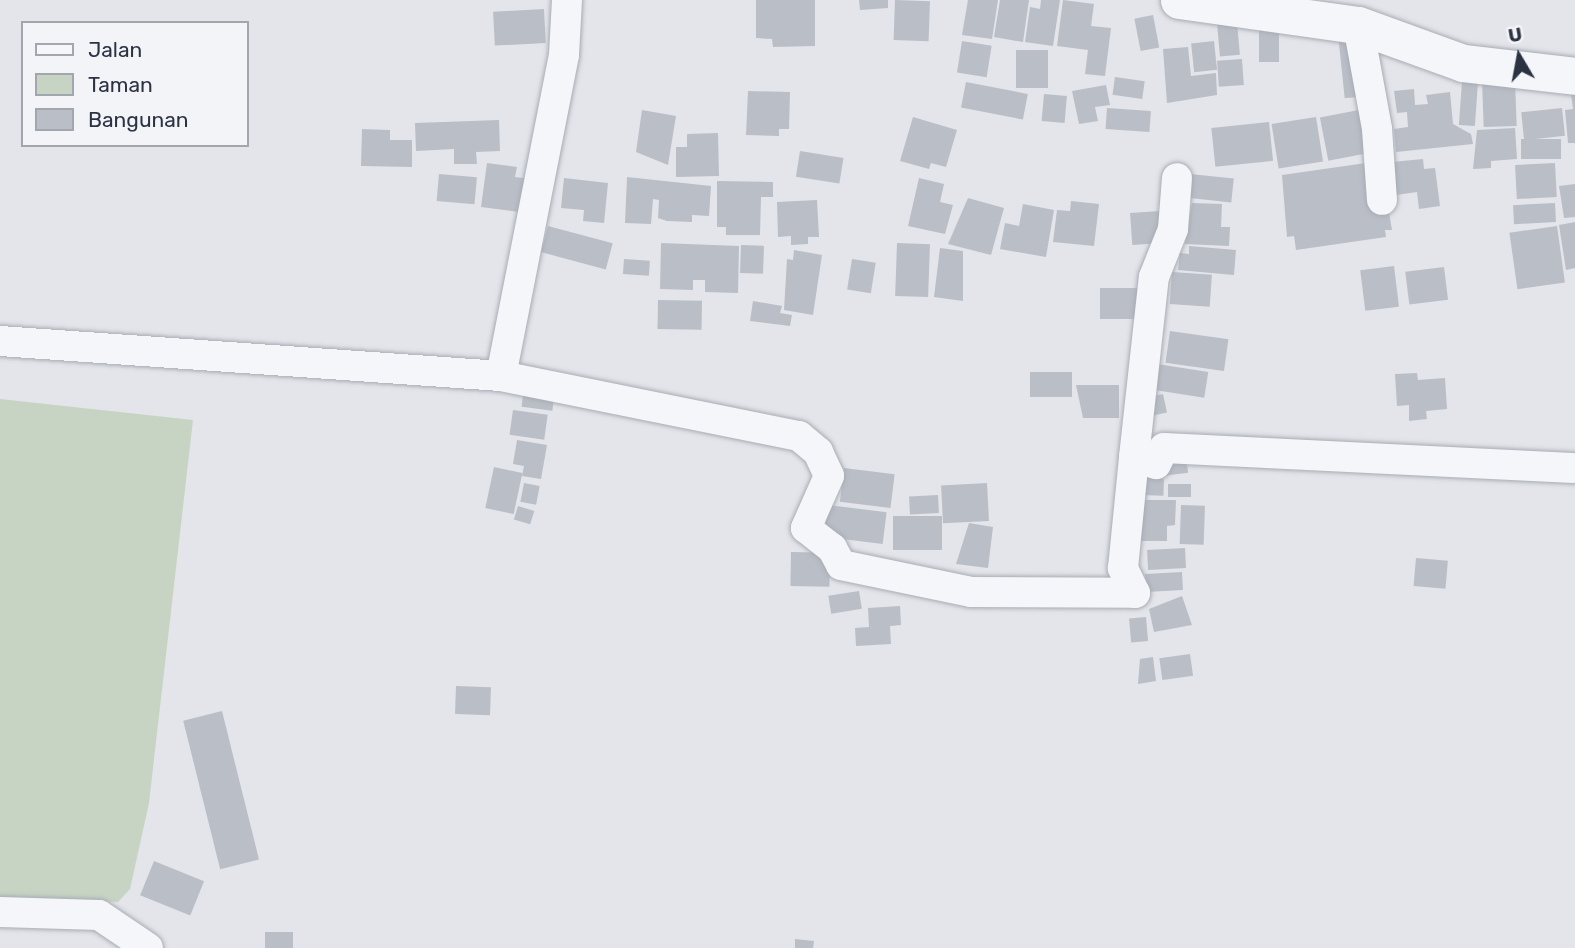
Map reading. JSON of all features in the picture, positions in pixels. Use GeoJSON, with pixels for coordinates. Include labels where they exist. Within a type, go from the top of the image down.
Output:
{"type":"FeatureCollection","features":[{"type":"Feature","properties":{"kind":"street"},"geometry":{"type":"LineString","coordinates":[[501,376],[564,55],[567,0]]}},
{"type":"Feature","properties":{"kind":"street"},"geometry":{"type":"LineString","coordinates":[[1179,0],[1358,25],[1463,63],[1575,76]]}},
{"type":"Feature","properties":{"kind":"street"},"geometry":{"type":"LineString","coordinates":[[1358,25],[1377,129],[1382,200]]}},
{"type":"Feature","properties":{"kind":"street"},"geometry":{"type":"LineString","coordinates":[[0,341],[501,376],[806,439],[829,476],[806,528],[832,548],[841,565],[971,592],[1135,593],[1123,568],[1134,457],[1154,277],[1173,229],[1177,178]]}},
{"type":"Feature","properties":{"kind":"street"},"geometry":{"type":"LineString","coordinates":[[1134,457],[1156,464],[1164,448],[1575,468]]}},
{"type":"Feature","properties":{"kind":"street"},"geometry":{"type":"LineString","coordinates":[[0,912],[99,915],[148,948]]}},
{"type":"Feature","properties":{"kind":"green space"},"geometry":{"type":"Polygon","coordinates":[[[0,399],[193,420],[149,803],[130,889],[118,902],[0,897],[0,399]]]}},
{"type":"Feature","properties":{"kind":"building"},"geometry":{"type":"Polygon","coordinates":[[[756,0],[815,0],[815,46],[773,47],[772,39],[756,38],[756,0]]]}},
{"type":"Feature","properties":{"kind":"building"},"geometry":{"type":"Polygon","coordinates":[[[859,0],[888,0],[888,8],[860,10],[859,0]]]}},
{"type":"Feature","properties":{"kind":"building"},"geometry":{"type":"Polygon","coordinates":[[[895,0],[930,1],[929,41],[894,40],[895,0]]]}},
{"type":"Feature","properties":{"kind":"building"},"geometry":{"type":"Polygon","coordinates":[[[968,0],[998,0],[992,39],[962,35],[968,0]]]}},
{"type":"Feature","properties":{"kind":"building"},"geometry":{"type":"Polygon","coordinates":[[[1000,0],[1029,0],[1023,42],[994,37],[1000,0]]]}},
{"type":"Feature","properties":{"kind":"building"},"geometry":{"type":"Polygon","coordinates":[[[1041,0],[1060,0],[1053,46],[1025,42],[1030,7],[1040,9],[1041,0]]]}},
{"type":"Feature","properties":{"kind":"building"},"geometry":{"type":"Polygon","coordinates":[[[1063,0],[1094,4],[1091,26],[1111,28],[1105,76],[1085,74],[1088,50],[1057,46],[1063,0]]]}},
{"type":"Feature","properties":{"kind":"building"},"geometry":{"type":"Polygon","coordinates":[[[544,9],[546,43],[495,46],[493,12],[544,9]]]}},
{"type":"Feature","properties":{"kind":"building"},"geometry":{"type":"Polygon","coordinates":[[[1153,15],[1159,47],[1141,51],[1134,19],[1153,15]]]}},
{"type":"Feature","properties":{"kind":"building"},"geometry":{"type":"Polygon","coordinates":[[[1237,22],[1240,55],[1220,57],[1217,24],[1237,22]]]}},
{"type":"Feature","properties":{"kind":"building"},"geometry":{"type":"Polygon","coordinates":[[[1259,22],[1279,22],[1279,62],[1259,62],[1259,22]]]}},
{"type":"Feature","properties":{"kind":"building"},"geometry":{"type":"Polygon","coordinates":[[[1363,33],[1370,96],[1345,98],[1338,36],[1363,33]]]}},
{"type":"Feature","properties":{"kind":"building"},"geometry":{"type":"Polygon","coordinates":[[[962,41],[992,46],[987,77],[957,73],[962,41]]]}},
{"type":"Feature","properties":{"kind":"building"},"geometry":{"type":"Polygon","coordinates":[[[1214,41],[1217,70],[1194,72],[1191,43],[1214,41]]]}},
{"type":"Feature","properties":{"kind":"building"},"geometry":{"type":"Polygon","coordinates":[[[1188,47],[1191,76],[1216,73],[1217,95],[1167,103],[1163,49],[1188,47]]]}},
{"type":"Feature","properties":{"kind":"building"},"geometry":{"type":"Polygon","coordinates":[[[1016,50],[1048,50],[1048,88],[1016,88],[1016,50]]]}},
{"type":"Feature","properties":{"kind":"building"},"geometry":{"type":"Polygon","coordinates":[[[1242,59],[1244,85],[1219,87],[1217,61],[1242,59]]]}},
{"type":"Feature","properties":{"kind":"building"},"geometry":{"type":"Polygon","coordinates":[[[1115,77],[1145,81],[1142,99],[1112,95],[1115,77]]]}},
{"type":"Feature","properties":{"kind":"building"},"geometry":{"type":"Polygon","coordinates":[[[1515,79],[1517,126],[1484,127],[1482,80],[1515,79]]]}},
{"type":"Feature","properties":{"kind":"building"},"geometry":{"type":"Polygon","coordinates":[[[1462,81],[1478,82],[1475,126],[1459,125],[1462,81]]]}},
{"type":"Feature","properties":{"kind":"building"},"geometry":{"type":"Polygon","coordinates":[[[966,82],[1028,94],[1023,120],[961,108],[966,82]]]}},
{"type":"Feature","properties":{"kind":"building"},"geometry":{"type":"Polygon","coordinates":[[[1106,85],[1110,105],[1095,107],[1098,121],[1079,124],[1072,91],[1106,85]]]}},
{"type":"Feature","properties":{"kind":"building"},"geometry":{"type":"Polygon","coordinates":[[[1414,89],[1415,105],[1428,104],[1426,95],[1450,92],[1453,124],[1471,134],[1473,144],[1396,152],[1394,129],[1408,127],[1407,112],[1397,113],[1394,91],[1414,89]]]}},
{"type":"Feature","properties":{"kind":"building"},"geometry":{"type":"Polygon","coordinates":[[[748,91],[790,92],[789,129],[779,129],[779,136],[746,135],[748,91]]]}},
{"type":"Feature","properties":{"kind":"building"},"geometry":{"type":"Polygon","coordinates":[[[1044,94],[1067,96],[1065,123],[1042,121],[1044,94]]]}},
{"type":"Feature","properties":{"kind":"building"},"geometry":{"type":"Polygon","coordinates":[[[1571,94],[1575,94],[1575,143],[1568,143],[1565,110],[1573,109],[1571,94]]]}},
{"type":"Feature","properties":{"kind":"building"},"geometry":{"type":"Polygon","coordinates":[[[1107,108],[1151,111],[1149,132],[1106,129],[1107,108]]]}},
{"type":"Feature","properties":{"kind":"building"},"geometry":{"type":"Polygon","coordinates":[[[1369,108],[1377,151],[1328,161],[1320,118],[1369,108]]]}},
{"type":"Feature","properties":{"kind":"building"},"geometry":{"type":"Polygon","coordinates":[[[1562,108],[1565,136],[1524,140],[1521,112],[1562,108]]]}},
{"type":"Feature","properties":{"kind":"building"},"geometry":{"type":"Polygon","coordinates":[[[642,110],[676,116],[668,165],[636,152],[642,110]]]}},
{"type":"Feature","properties":{"kind":"building"},"geometry":{"type":"Polygon","coordinates":[[[913,117],[957,130],[946,167],[931,163],[929,169],[900,161],[913,117]]]}},
{"type":"Feature","properties":{"kind":"building"},"geometry":{"type":"Polygon","coordinates":[[[1316,117],[1323,161],[1279,168],[1272,124],[1316,117]]]}},
{"type":"Feature","properties":{"kind":"building"},"geometry":{"type":"Polygon","coordinates":[[[499,120],[500,151],[476,152],[477,164],[454,164],[454,149],[416,151],[415,123],[499,120]]]}},
{"type":"Feature","properties":{"kind":"building"},"geometry":{"type":"Polygon","coordinates":[[[1269,122],[1273,161],[1215,167],[1211,128],[1269,122]]]}},
{"type":"Feature","properties":{"kind":"building"},"geometry":{"type":"Polygon","coordinates":[[[1515,128],[1517,159],[1491,161],[1491,168],[1473,169],[1477,130],[1515,128]]]}},
{"type":"Feature","properties":{"kind":"building"},"geometry":{"type":"Polygon","coordinates":[[[362,129],[390,130],[390,140],[412,140],[412,167],[361,166],[362,129]]]}},
{"type":"Feature","properties":{"kind":"building"},"geometry":{"type":"Polygon","coordinates":[[[718,133],[719,176],[676,177],[676,147],[687,147],[687,134],[718,133]]]}},
{"type":"Feature","properties":{"kind":"building"},"geometry":{"type":"Polygon","coordinates":[[[1521,139],[1561,139],[1561,159],[1521,159],[1521,139]]]}},
{"type":"Feature","properties":{"kind":"building"},"geometry":{"type":"Polygon","coordinates":[[[800,151],[843,158],[839,184],[796,177],[800,151]]]}},
{"type":"Feature","properties":{"kind":"building"},"geometry":{"type":"Polygon","coordinates":[[[1423,159],[1424,169],[1435,168],[1440,206],[1419,209],[1417,192],[1389,196],[1392,162],[1423,159]]]}},
{"type":"Feature","properties":{"kind":"building"},"geometry":{"type":"Polygon","coordinates":[[[1373,162],[1388,206],[1392,230],[1385,230],[1386,237],[1296,250],[1294,236],[1287,237],[1282,175],[1373,162]]]}},
{"type":"Feature","properties":{"kind":"building"},"geometry":{"type":"Polygon","coordinates":[[[487,163],[517,167],[515,177],[538,180],[534,214],[481,207],[487,163]]]}},
{"type":"Feature","properties":{"kind":"building"},"geometry":{"type":"Polygon","coordinates":[[[1555,163],[1557,197],[1517,199],[1515,165],[1555,163]]]}},
{"type":"Feature","properties":{"kind":"building"},"geometry":{"type":"Polygon","coordinates":[[[439,174],[477,177],[475,204],[437,201],[439,174]]]}},
{"type":"Feature","properties":{"kind":"building"},"geometry":{"type":"Polygon","coordinates":[[[1190,174],[1234,179],[1231,202],[1187,198],[1190,174]]]}},
{"type":"Feature","properties":{"kind":"building"},"geometry":{"type":"Polygon","coordinates":[[[627,177],[711,186],[709,216],[692,215],[692,222],[667,221],[658,218],[659,200],[653,199],[651,224],[625,223],[627,177]]]}},
{"type":"Feature","properties":{"kind":"building"},"geometry":{"type":"Polygon","coordinates":[[[564,178],[608,183],[604,223],[583,221],[584,210],[561,208],[564,178]]]}},
{"type":"Feature","properties":{"kind":"building"},"geometry":{"type":"Polygon","coordinates":[[[919,178],[944,184],[940,202],[953,205],[945,234],[908,226],[919,178]]]}},
{"type":"Feature","properties":{"kind":"building"},"geometry":{"type":"Polygon","coordinates":[[[717,181],[773,182],[773,197],[761,197],[760,235],[726,235],[726,227],[717,227],[717,181]]]}},
{"type":"Feature","properties":{"kind":"building"},"geometry":{"type":"Polygon","coordinates":[[[1575,184],[1575,217],[1564,218],[1559,186],[1575,184]]]}},
{"type":"Feature","properties":{"kind":"building"},"geometry":{"type":"Polygon","coordinates":[[[968,198],[1004,208],[991,255],[948,244],[968,198]]]}},
{"type":"Feature","properties":{"kind":"building"},"geometry":{"type":"Polygon","coordinates":[[[817,200],[819,237],[808,237],[808,244],[791,245],[791,236],[778,237],[777,202],[817,200]]]}},
{"type":"Feature","properties":{"kind":"building"},"geometry":{"type":"Polygon","coordinates":[[[1071,201],[1099,204],[1094,246],[1053,242],[1057,210],[1070,211],[1071,201]]]}},
{"type":"Feature","properties":{"kind":"building"},"geometry":{"type":"Polygon","coordinates":[[[1192,203],[1222,204],[1221,227],[1230,227],[1229,246],[1185,244],[1192,203]]]}},
{"type":"Feature","properties":{"kind":"building"},"geometry":{"type":"Polygon","coordinates":[[[1555,203],[1556,222],[1514,224],[1513,205],[1555,203]]]}},
{"type":"Feature","properties":{"kind":"building"},"geometry":{"type":"Polygon","coordinates":[[[1023,204],[1054,210],[1046,257],[1000,249],[1005,223],[1019,226],[1023,204]]]}},
{"type":"Feature","properties":{"kind":"building"},"geometry":{"type":"Polygon","coordinates":[[[1160,211],[1162,243],[1132,245],[1130,213],[1160,211]]]}},
{"type":"Feature","properties":{"kind":"building"},"geometry":{"type":"Polygon","coordinates":[[[1575,222],[1575,268],[1566,270],[1559,225],[1575,222]]]}},
{"type":"Feature","properties":{"kind":"building"},"geometry":{"type":"Polygon","coordinates":[[[548,226],[613,243],[606,269],[541,252],[548,226]]]}},
{"type":"Feature","properties":{"kind":"building"},"geometry":{"type":"Polygon","coordinates":[[[1557,226],[1565,282],[1517,289],[1509,233],[1557,226]]]}},
{"type":"Feature","properties":{"kind":"building"},"geometry":{"type":"Polygon","coordinates":[[[661,243],[739,246],[738,293],[705,292],[705,280],[693,280],[693,290],[660,289],[661,243]]]}},
{"type":"Feature","properties":{"kind":"building"},"geometry":{"type":"Polygon","coordinates":[[[897,243],[930,244],[928,297],[895,296],[897,243]]]}},
{"type":"Feature","properties":{"kind":"building"},"geometry":{"type":"Polygon","coordinates":[[[741,245],[764,246],[763,274],[740,273],[741,245]]]}},
{"type":"Feature","properties":{"kind":"building"},"geometry":{"type":"Polygon","coordinates":[[[1189,246],[1236,250],[1234,275],[1178,270],[1180,253],[1189,254],[1189,246]]]}},
{"type":"Feature","properties":{"kind":"building"},"geometry":{"type":"Polygon","coordinates":[[[940,248],[963,251],[963,301],[934,297],[940,248]]]}},
{"type":"Feature","properties":{"kind":"building"},"geometry":{"type":"Polygon","coordinates":[[[794,250],[822,255],[813,315],[784,310],[787,259],[793,260],[794,250]]]}},
{"type":"Feature","properties":{"kind":"building"},"geometry":{"type":"Polygon","coordinates":[[[624,259],[650,261],[649,276],[623,274],[624,259]]]}},
{"type":"Feature","properties":{"kind":"building"},"geometry":{"type":"Polygon","coordinates":[[[852,259],[876,263],[871,293],[847,290],[852,259]]]}},
{"type":"Feature","properties":{"kind":"building"},"geometry":{"type":"Polygon","coordinates":[[[1394,266],[1399,307],[1365,311],[1360,270],[1394,266]]]}},
{"type":"Feature","properties":{"kind":"building"},"geometry":{"type":"Polygon","coordinates":[[[1444,267],[1448,300],[1409,305],[1405,272],[1444,267]]]}},
{"type":"Feature","properties":{"kind":"building"},"geometry":{"type":"Polygon","coordinates":[[[1172,272],[1212,275],[1210,307],[1170,304],[1172,272]]]}},
{"type":"Feature","properties":{"kind":"building"},"geometry":{"type":"Polygon","coordinates":[[[1100,288],[1144,288],[1144,319],[1100,319],[1100,288]]]}},
{"type":"Feature","properties":{"kind":"building"},"geometry":{"type":"Polygon","coordinates":[[[658,300],[702,301],[701,330],[657,329],[658,300]]]}},
{"type":"Feature","properties":{"kind":"building"},"geometry":{"type":"Polygon","coordinates":[[[753,301],[782,306],[780,313],[792,315],[790,326],[750,321],[753,301]]]}},
{"type":"Feature","properties":{"kind":"building"},"geometry":{"type":"Polygon","coordinates":[[[1170,331],[1228,339],[1224,371],[1166,363],[1170,331]]]}},
{"type":"Feature","properties":{"kind":"building"},"geometry":{"type":"Polygon","coordinates":[[[1151,363],[1208,372],[1204,398],[1147,389],[1151,363]]]}},
{"type":"Feature","properties":{"kind":"building"},"geometry":{"type":"Polygon","coordinates":[[[1030,372],[1072,372],[1072,397],[1030,397],[1030,372]]]}},
{"type":"Feature","properties":{"kind":"building"},"geometry":{"type":"Polygon","coordinates":[[[1417,373],[1418,380],[1445,378],[1447,409],[1426,411],[1427,419],[1409,421],[1409,405],[1397,406],[1395,374],[1417,373]]]}},
{"type":"Feature","properties":{"kind":"building"},"geometry":{"type":"Polygon","coordinates":[[[1076,385],[1119,385],[1119,418],[1083,418],[1076,385]]]}},
{"type":"Feature","properties":{"kind":"building"},"geometry":{"type":"Polygon","coordinates":[[[524,387],[555,391],[552,411],[522,407],[524,387]]]}},
{"type":"Feature","properties":{"kind":"building"},"geometry":{"type":"Polygon","coordinates":[[[1163,394],[1167,413],[1147,417],[1143,398],[1163,394]]]}},
{"type":"Feature","properties":{"kind":"building"},"geometry":{"type":"Polygon","coordinates":[[[513,410],[548,415],[544,440],[510,435],[513,410]]]}},
{"type":"Feature","properties":{"kind":"building"},"geometry":{"type":"Polygon","coordinates":[[[517,440],[547,445],[541,479],[522,476],[524,466],[513,464],[517,440]]]}},
{"type":"Feature","properties":{"kind":"building"},"geometry":{"type":"Polygon","coordinates":[[[1186,456],[1188,473],[1166,476],[1164,459],[1186,456]]]}},
{"type":"Feature","properties":{"kind":"building"},"geometry":{"type":"Polygon","coordinates":[[[494,467],[522,473],[514,514],[485,508],[494,467]]]}},
{"type":"Feature","properties":{"kind":"building"},"geometry":{"type":"Polygon","coordinates":[[[844,468],[895,474],[890,508],[840,502],[844,468]]]}},
{"type":"Feature","properties":{"kind":"building"},"geometry":{"type":"Polygon","coordinates":[[[1141,478],[1164,479],[1163,496],[1140,495],[1141,478]]]}},
{"type":"Feature","properties":{"kind":"building"},"geometry":{"type":"Polygon","coordinates":[[[524,483],[540,486],[536,505],[520,502],[524,483]]]}},
{"type":"Feature","properties":{"kind":"building"},"geometry":{"type":"Polygon","coordinates":[[[987,483],[989,521],[943,523],[941,485],[987,483]]]}},
{"type":"Feature","properties":{"kind":"building"},"geometry":{"type":"Polygon","coordinates":[[[1168,484],[1191,484],[1191,497],[1168,497],[1168,484]]]}},
{"type":"Feature","properties":{"kind":"building"},"geometry":{"type":"Polygon","coordinates":[[[938,495],[939,513],[910,514],[909,497],[938,495]]]}},
{"type":"Feature","properties":{"kind":"building"},"geometry":{"type":"Polygon","coordinates":[[[1138,500],[1176,500],[1175,525],[1167,526],[1167,541],[1138,541],[1138,500]]]}},
{"type":"Feature","properties":{"kind":"building"},"geometry":{"type":"Polygon","coordinates":[[[828,505],[887,512],[883,544],[824,537],[828,505]]]}},
{"type":"Feature","properties":{"kind":"building"},"geometry":{"type":"Polygon","coordinates":[[[1181,505],[1205,506],[1204,545],[1180,544],[1181,505]]]}},
{"type":"Feature","properties":{"kind":"building"},"geometry":{"type":"Polygon","coordinates":[[[518,506],[534,511],[530,524],[514,519],[518,506]]]}},
{"type":"Feature","properties":{"kind":"building"},"geometry":{"type":"Polygon","coordinates":[[[893,516],[942,516],[942,550],[893,550],[893,516]]]}},
{"type":"Feature","properties":{"kind":"building"},"geometry":{"type":"Polygon","coordinates":[[[969,523],[993,527],[988,568],[956,564],[969,523]]]}},
{"type":"Feature","properties":{"kind":"building"},"geometry":{"type":"Polygon","coordinates":[[[1185,548],[1186,568],[1148,570],[1147,550],[1185,548]]]}},
{"type":"Feature","properties":{"kind":"building"},"geometry":{"type":"Polygon","coordinates":[[[791,552],[830,553],[829,587],[790,586],[791,552]]]}},
{"type":"Feature","properties":{"kind":"building"},"geometry":{"type":"Polygon","coordinates":[[[1416,558],[1448,561],[1445,589],[1414,586],[1416,558]]]}},
{"type":"Feature","properties":{"kind":"building"},"geometry":{"type":"Polygon","coordinates":[[[1182,572],[1183,590],[1146,592],[1145,574],[1182,572]]]}},
{"type":"Feature","properties":{"kind":"building"},"geometry":{"type":"Polygon","coordinates":[[[859,591],[862,609],[831,614],[828,596],[859,591]]]}},
{"type":"Feature","properties":{"kind":"building"},"geometry":{"type":"Polygon","coordinates":[[[1182,596],[1192,625],[1154,632],[1149,609],[1182,596]]]}},
{"type":"Feature","properties":{"kind":"building"},"geometry":{"type":"Polygon","coordinates":[[[900,606],[901,625],[890,626],[891,644],[856,646],[855,628],[869,627],[868,608],[900,606]]]}},
{"type":"Feature","properties":{"kind":"building"},"geometry":{"type":"Polygon","coordinates":[[[1146,617],[1148,641],[1131,642],[1129,618],[1146,617]]]}},
{"type":"Feature","properties":{"kind":"building"},"geometry":{"type":"Polygon","coordinates":[[[1190,654],[1193,676],[1162,680],[1159,658],[1190,654]]]}},
{"type":"Feature","properties":{"kind":"building"},"geometry":{"type":"Polygon","coordinates":[[[1153,657],[1156,681],[1138,684],[1140,659],[1153,657]]]}},
{"type":"Feature","properties":{"kind":"building"},"geometry":{"type":"Polygon","coordinates":[[[456,686],[491,687],[490,715],[455,714],[456,686]]]}},
{"type":"Feature","properties":{"kind":"building"},"geometry":{"type":"Polygon","coordinates":[[[222,711],[259,859],[220,869],[183,721],[222,711]]]}},
{"type":"Feature","properties":{"kind":"building"},"geometry":{"type":"Polygon","coordinates":[[[154,861],[204,881],[190,916],[140,895],[154,861]]]}},
{"type":"Feature","properties":{"kind":"building"},"geometry":{"type":"Polygon","coordinates":[[[265,932],[293,932],[293,948],[265,948],[265,932]]]}},
{"type":"Feature","properties":{"kind":"building"},"geometry":{"type":"Polygon","coordinates":[[[795,939],[814,941],[813,948],[795,948],[795,939]]]}}]}
